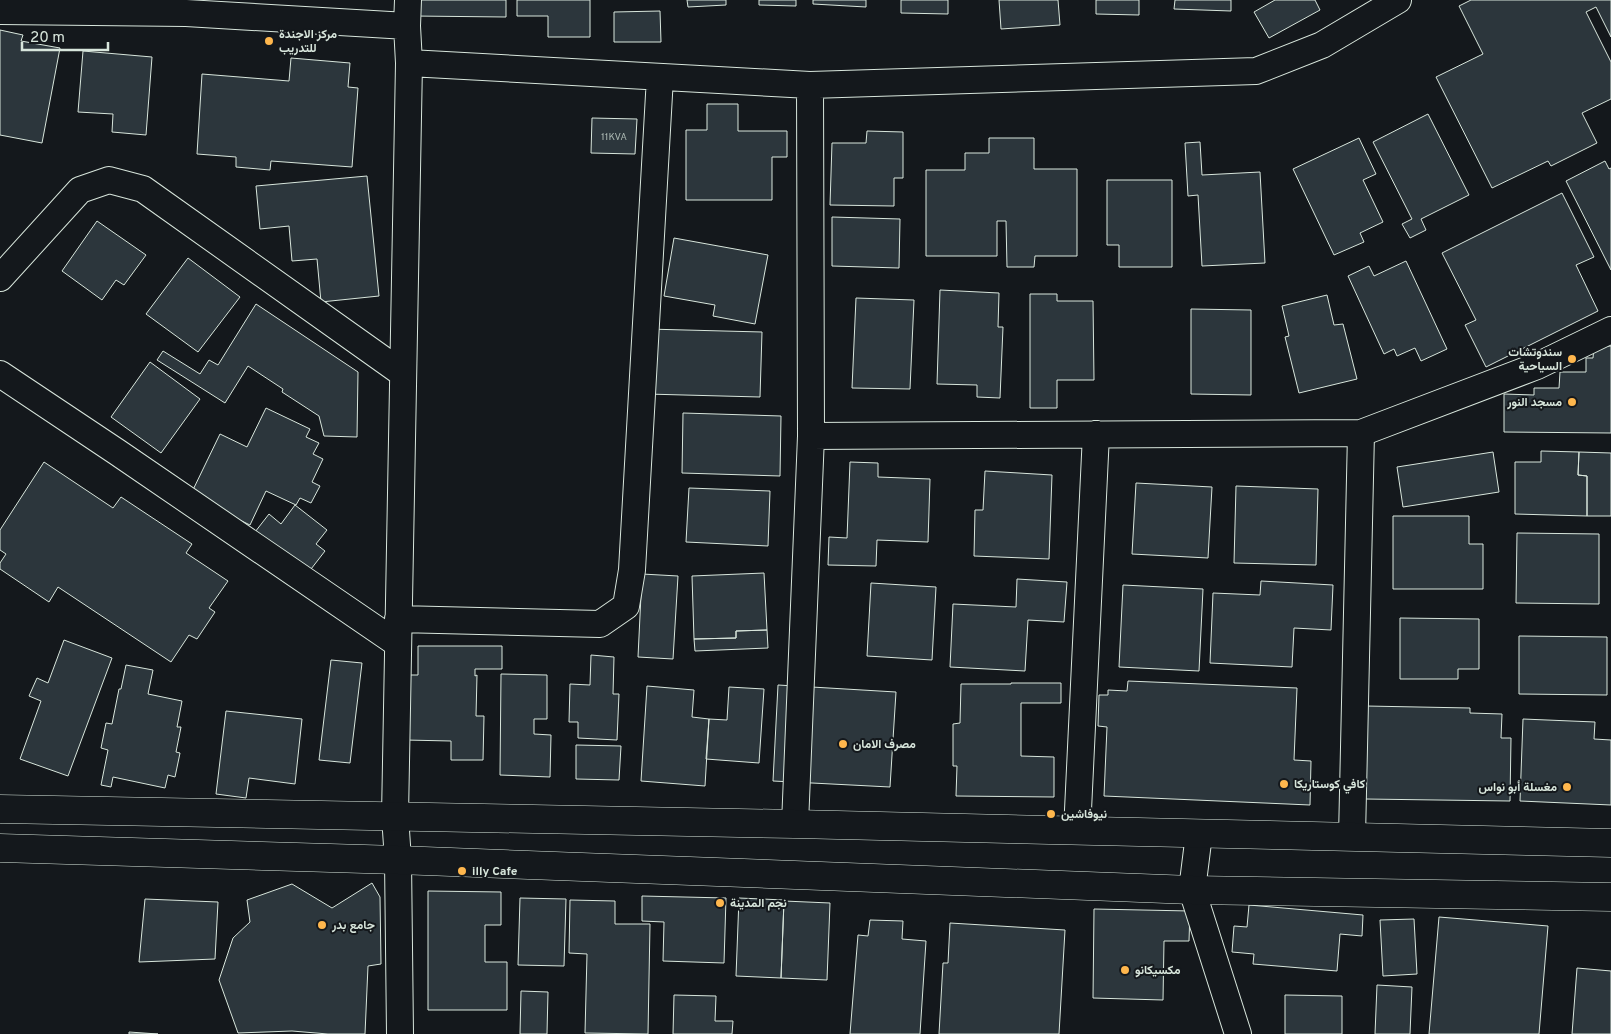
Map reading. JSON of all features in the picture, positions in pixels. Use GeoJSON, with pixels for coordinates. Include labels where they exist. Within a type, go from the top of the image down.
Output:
{"type":"FeatureCollection","features":[{"type":"Feature","properties":{"kind":"main road"},"geometry":{"type":"LineString","coordinates":[[0,808],[1611,843]]}},
{"type":"Feature","properties":{"kind":"main road"},"geometry":{"type":"LineString","coordinates":[[0,848],[398,860],[1192,890],[1611,897]]}},
{"type":"Feature","properties":{"kind":"street"},"geometry":{"type":"LineString","coordinates":[[400,1034],[398,860],[395,816],[409,63],[408,0]]}},
{"type":"Feature","properties":{"kind":"street"},"geometry":{"type":"LineString","coordinates":[[409,63],[810,85],[1256,71],[1322,45],[1398,0]]}},
{"type":"Feature","properties":{"kind":"street"},"geometry":{"type":"LineString","coordinates":[[0,11],[187,6],[407,26]]}},
{"type":"Feature","properties":{"kind":"street"},"geometry":{"type":"LineString","coordinates":[[0,374],[117,452],[398,632],[600,624],[626,606],[632,570],[660,77]]}},
{"type":"Feature","properties":{"kind":"street"},"geometry":{"type":"LineString","coordinates":[[795,824],[811,436],[810,85]]}},
{"type":"Feature","properties":{"kind":"street"},"geometry":{"type":"LineString","coordinates":[[0,278],[80,190],[109,180],[143,189],[402,373]]}},
{"type":"Feature","properties":{"kind":"street"},"geometry":{"type":"LineString","coordinates":[[811,436],[1361,433],[1537,366],[1611,330]]}},
{"type":"Feature","properties":{"kind":"street"},"geometry":{"type":"LineString","coordinates":[[1352,837],[1361,433]]}},
{"type":"Feature","properties":{"kind":"street"},"geometry":{"type":"LineString","coordinates":[[1077,832],[1096,434]]}},
{"type":"Feature","properties":{"kind":"street"},"geometry":{"type":"LineString","coordinates":[[1199,834],[1192,890],[1238,1034]]}},
{"type":"Feature","properties":{"kind":"building"},"geometry":{"type":"Polygon","coordinates":[[[414,0],[506,0],[506,17],[414,16],[414,0]]]}},
{"type":"Feature","properties":{"kind":"building"},"geometry":{"type":"Polygon","coordinates":[[[517,0],[590,0],[590,37],[548,37],[548,16],[517,16],[517,0]]]}},
{"type":"Feature","properties":{"kind":"building"},"geometry":{"type":"Polygon","coordinates":[[[687,0],[726,0],[726,5],[688,7],[687,0]]]}},
{"type":"Feature","properties":{"kind":"building"},"geometry":{"type":"Polygon","coordinates":[[[759,0],[796,0],[796,6],[759,5],[759,0]]]}},
{"type":"Feature","properties":{"kind":"building"},"geometry":{"type":"Polygon","coordinates":[[[813,0],[866,0],[866,7],[813,4],[813,0]]]}},
{"type":"Feature","properties":{"kind":"building"},"geometry":{"type":"Polygon","coordinates":[[[901,0],[948,0],[948,14],[901,13],[901,0]]]}},
{"type":"Feature","properties":{"kind":"building"},"geometry":{"type":"Polygon","coordinates":[[[999,0],[1058,0],[1060,25],[1001,29],[999,0]]]}},
{"type":"Feature","properties":{"kind":"building"},"geometry":{"type":"Polygon","coordinates":[[[1096,0],[1139,0],[1139,15],[1096,14],[1096,0]]]}},
{"type":"Feature","properties":{"kind":"building"},"geometry":{"type":"Polygon","coordinates":[[[1175,0],[1231,0],[1231,11],[1174,9],[1175,0]]]}},
{"type":"Feature","properties":{"kind":"building"},"geometry":{"type":"Polygon","coordinates":[[[1275,0],[1315,0],[1320,10],[1269,38],[1254,12],[1275,0]]]}},
{"type":"Feature","properties":{"kind":"building"},"geometry":{"type":"Polygon","coordinates":[[[1471,0],[1611,0],[1611,37],[1596,7],[1586,12],[1611,62],[1611,99],[1582,113],[1597,143],[1551,166],[1548,161],[1492,188],[1436,77],[1483,54],[1459,6],[1471,0]]]}},
{"type":"Feature","properties":{"kind":"building"},"geometry":{"type":"Polygon","coordinates":[[[660,11],[661,42],[614,42],[614,12],[660,11]]]}},
{"type":"Feature","properties":{"kind":"building"},"geometry":{"type":"Polygon","coordinates":[[[0,30],[23,35],[21,41],[60,48],[42,143],[0,135],[0,30]]]}},
{"type":"Feature","properties":{"kind":"building"},"geometry":{"type":"Polygon","coordinates":[[[83,51],[152,57],[146,135],[112,132],[113,114],[78,112],[83,51]]]}},
{"type":"Feature","properties":{"kind":"building"},"geometry":{"type":"Polygon","coordinates":[[[291,58],[350,63],[348,87],[358,88],[352,167],[271,161],[270,170],[236,167],[236,157],[197,154],[202,74],[289,81],[291,58]]]}},
{"type":"Feature","properties":{"kind":"building"},"geometry":{"type":"Polygon","coordinates":[[[707,104],[738,104],[738,131],[787,131],[787,157],[772,157],[772,200],[686,200],[686,130],[707,130],[707,104]]]}},
{"type":"Feature","properties":{"kind":"building"},"geometry":{"type":"Polygon","coordinates":[[[1428,114],[1469,195],[1421,219],[1426,230],[1410,238],[1402,224],[1412,219],[1373,142],[1428,114]]]}},
{"type":"Feature","properties":{"kind":"building"},"geometry":{"type":"Polygon","coordinates":[[[592,118],[637,119],[635,154],[591,153],[592,118]]]}},
{"type":"Feature","properties":{"kind":"building"},"geometry":{"type":"Polygon","coordinates":[[[867,131],[903,132],[903,178],[894,178],[894,206],[830,205],[832,143],[866,143],[867,131]]]}},
{"type":"Feature","properties":{"kind":"building"},"geometry":{"type":"Polygon","coordinates":[[[989,138],[1034,138],[1034,169],[1077,169],[1077,256],[1035,256],[1034,267],[1007,267],[1006,221],[997,221],[997,256],[926,256],[926,170],[965,170],[965,153],[989,153],[989,138]]]}},
{"type":"Feature","properties":{"kind":"building"},"geometry":{"type":"Polygon","coordinates":[[[1359,138],[1376,174],[1363,180],[1383,222],[1360,233],[1364,242],[1334,255],[1293,169],[1359,138]]]}},
{"type":"Feature","properties":{"kind":"building"},"geometry":{"type":"Polygon","coordinates":[[[1200,142],[1202,175],[1260,172],[1265,263],[1202,266],[1198,195],[1188,196],[1185,143],[1200,142]]]}},
{"type":"Feature","properties":{"kind":"building"},"geometry":{"type":"Polygon","coordinates":[[[1605,161],[1609,169],[1611,168],[1611,270],[1566,181],[1605,161]]]}},
{"type":"Feature","properties":{"kind":"building"},"geometry":{"type":"Polygon","coordinates":[[[367,176],[379,296],[321,302],[317,259],[292,261],[289,226],[260,229],[256,186],[367,176]]]}},
{"type":"Feature","properties":{"kind":"building"},"geometry":{"type":"Polygon","coordinates":[[[1107,180],[1172,180],[1172,267],[1119,267],[1119,245],[1107,245],[1107,180]]]}},
{"type":"Feature","properties":{"kind":"building"},"geometry":{"type":"Polygon","coordinates":[[[1562,193],[1594,257],[1576,265],[1598,311],[1486,367],[1465,325],[1476,320],[1442,253],[1562,193]]]}},
{"type":"Feature","properties":{"kind":"building"},"geometry":{"type":"Polygon","coordinates":[[[832,217],[900,219],[899,268],[832,266],[832,217]]]}},
{"type":"Feature","properties":{"kind":"building"},"geometry":{"type":"Polygon","coordinates":[[[97,221],[146,255],[124,285],[116,280],[102,300],[62,271],[97,221]]]}},
{"type":"Feature","properties":{"kind":"building"},"geometry":{"type":"Polygon","coordinates":[[[674,238],[768,255],[755,324],[713,316],[715,305],[664,296],[674,238]]]}},
{"type":"Feature","properties":{"kind":"building"},"geometry":{"type":"Polygon","coordinates":[[[188,258],[240,297],[198,352],[146,314],[188,258]]]}},
{"type":"Feature","properties":{"kind":"building"},"geometry":{"type":"Polygon","coordinates":[[[1406,261],[1447,349],[1421,361],[1415,348],[1397,356],[1394,349],[1384,354],[1348,276],[1369,266],[1374,276],[1406,261]]]}},
{"type":"Feature","properties":{"kind":"building"},"geometry":{"type":"Polygon","coordinates":[[[940,290],[999,293],[998,327],[1003,327],[1000,398],[977,397],[977,385],[937,384],[940,290]]]}},
{"type":"Feature","properties":{"kind":"building"},"geometry":{"type":"Polygon","coordinates":[[[1030,294],[1057,294],[1057,301],[1093,301],[1094,380],[1057,380],[1057,408],[1030,408],[1030,294]]]}},
{"type":"Feature","properties":{"kind":"building"},"geometry":{"type":"Polygon","coordinates":[[[1327,295],[1334,325],[1343,324],[1357,379],[1299,393],[1285,337],[1289,336],[1282,306],[1327,295]]]}},
{"type":"Feature","properties":{"kind":"building"},"geometry":{"type":"Polygon","coordinates":[[[856,298],[914,300],[910,389],[852,388],[856,298]]]}},
{"type":"Feature","properties":{"kind":"building"},"geometry":{"type":"Polygon","coordinates":[[[256,304],[358,372],[357,437],[324,436],[319,416],[282,392],[283,389],[248,366],[225,403],[157,360],[163,351],[200,374],[209,360],[218,365],[256,304]]]}},
{"type":"Feature","properties":{"kind":"building"},"geometry":{"type":"Polygon","coordinates":[[[1191,309],[1251,310],[1251,395],[1191,394],[1191,309]]]}},
{"type":"Feature","properties":{"kind":"building"},"geometry":{"type":"Polygon","coordinates":[[[647,329],[762,332],[760,397],[646,394],[647,329]]]}},
{"type":"Feature","properties":{"kind":"building"},"geometry":{"type":"Polygon","coordinates":[[[1594,346],[1611,346],[1611,433],[1504,432],[1504,394],[1534,395],[1534,388],[1559,388],[1560,372],[1586,372],[1586,358],[1593,358],[1594,346]]]}},
{"type":"Feature","properties":{"kind":"building"},"geometry":{"type":"Polygon","coordinates":[[[150,362],[200,399],[161,453],[111,417],[150,362]]]}},
{"type":"Feature","properties":{"kind":"building"},"geometry":{"type":"Polygon","coordinates":[[[266,408],[310,429],[306,437],[319,443],[313,454],[323,459],[312,482],[320,486],[311,503],[300,498],[296,505],[266,491],[250,525],[190,496],[220,434],[247,447],[266,408]]]}},
{"type":"Feature","properties":{"kind":"building"},"geometry":{"type":"Polygon","coordinates":[[[683,413],[781,416],[780,476],[682,473],[683,413]]]}},
{"type":"Feature","properties":{"kind":"building"},"geometry":{"type":"Polygon","coordinates":[[[1541,451],[1579,452],[1578,475],[1587,476],[1587,516],[1515,514],[1515,462],[1541,462],[1541,451]]]}},
{"type":"Feature","properties":{"kind":"building"},"geometry":{"type":"Polygon","coordinates":[[[1493,452],[1499,492],[1403,507],[1397,467],[1493,452]]]}},
{"type":"Feature","properties":{"kind":"building"},"geometry":{"type":"Polygon","coordinates":[[[1579,452],[1611,453],[1611,516],[1587,516],[1587,476],[1578,475],[1579,452]]]}},
{"type":"Feature","properties":{"kind":"building"},"geometry":{"type":"Polygon","coordinates":[[[44,462],[113,508],[121,497],[192,544],[186,553],[228,581],[209,608],[215,612],[197,639],[189,635],[171,662],[58,587],[49,602],[0,569],[0,563],[6,554],[0,550],[0,530],[44,462]]]}},
{"type":"Feature","properties":{"kind":"building"},"geometry":{"type":"Polygon","coordinates":[[[850,462],[878,463],[878,477],[930,479],[928,542],[877,540],[876,566],[828,565],[829,537],[847,538],[850,462]]]}},
{"type":"Feature","properties":{"kind":"building"},"geometry":{"type":"Polygon","coordinates":[[[985,471],[1052,475],[1049,559],[974,556],[975,510],[983,510],[985,471]]]}},
{"type":"Feature","properties":{"kind":"building"},"geometry":{"type":"Polygon","coordinates":[[[1136,483],[1212,487],[1208,558],[1132,554],[1136,483]]]}},
{"type":"Feature","properties":{"kind":"building"},"geometry":{"type":"Polygon","coordinates":[[[1236,486],[1318,489],[1316,565],[1234,563],[1236,486]]]}},
{"type":"Feature","properties":{"kind":"building"},"geometry":{"type":"Polygon","coordinates":[[[689,488],[770,491],[768,546],[686,542],[689,488]]]}},
{"type":"Feature","properties":{"kind":"building"},"geometry":{"type":"Polygon","coordinates":[[[295,505],[327,530],[316,544],[325,551],[301,582],[248,541],[269,514],[281,524],[295,505]]]}},
{"type":"Feature","properties":{"kind":"building"},"geometry":{"type":"Polygon","coordinates":[[[1393,516],[1469,516],[1469,544],[1483,544],[1483,589],[1393,589],[1393,516]]]}},
{"type":"Feature","properties":{"kind":"building"},"geometry":{"type":"Polygon","coordinates":[[[1517,533],[1599,534],[1599,604],[1516,603],[1517,533]]]}},
{"type":"Feature","properties":{"kind":"building"},"geometry":{"type":"Polygon","coordinates":[[[764,573],[767,630],[736,631],[736,638],[694,639],[692,576],[764,573]]]}},
{"type":"Feature","properties":{"kind":"building"},"geometry":{"type":"Polygon","coordinates":[[[642,574],[678,576],[673,659],[638,657],[642,574]]]}},
{"type":"Feature","properties":{"kind":"building"},"geometry":{"type":"Polygon","coordinates":[[[1017,579],[1067,582],[1064,622],[1028,620],[1025,671],[950,667],[953,604],[1016,607],[1017,579]]]}},
{"type":"Feature","properties":{"kind":"building"},"geometry":{"type":"Polygon","coordinates":[[[1261,581],[1333,585],[1331,630],[1294,628],[1292,667],[1210,663],[1213,593],[1260,595],[1261,581]]]}},
{"type":"Feature","properties":{"kind":"building"},"geometry":{"type":"Polygon","coordinates":[[[871,583],[936,587],[932,660],[867,656],[871,583]]]}},
{"type":"Feature","properties":{"kind":"building"},"geometry":{"type":"Polygon","coordinates":[[[1123,585],[1203,589],[1199,671],[1119,667],[1123,585]]]}},
{"type":"Feature","properties":{"kind":"building"},"geometry":{"type":"Polygon","coordinates":[[[1400,618],[1479,619],[1479,669],[1458,669],[1458,679],[1400,679],[1400,618]]]}},
{"type":"Feature","properties":{"kind":"building"},"geometry":{"type":"Polygon","coordinates":[[[767,630],[768,648],[695,651],[694,639],[736,638],[736,631],[767,630]]]}},
{"type":"Feature","properties":{"kind":"building"},"geometry":{"type":"Polygon","coordinates":[[[1519,636],[1607,637],[1607,695],[1519,694],[1519,636]]]}},
{"type":"Feature","properties":{"kind":"building"},"geometry":{"type":"Polygon","coordinates":[[[64,640],[112,658],[68,776],[20,759],[41,701],[29,696],[37,678],[48,683],[64,640]]]}},
{"type":"Feature","properties":{"kind":"building"},"geometry":{"type":"Polygon","coordinates":[[[418,646],[502,646],[502,669],[475,669],[475,676],[477,675],[476,716],[484,716],[483,760],[451,760],[451,741],[405,740],[406,675],[418,675],[418,646]]]}},
{"type":"Feature","properties":{"kind":"building"},"geometry":{"type":"Polygon","coordinates":[[[591,655],[614,657],[613,694],[619,694],[617,740],[578,738],[578,722],[569,722],[570,684],[590,685],[591,655]]]}},
{"type":"Feature","properties":{"kind":"building"},"geometry":{"type":"Polygon","coordinates":[[[331,660],[362,663],[350,763],[319,760],[331,660]]]}},
{"type":"Feature","properties":{"kind":"building"},"geometry":{"type":"Polygon","coordinates":[[[126,665],[153,670],[148,694],[182,701],[177,727],[181,727],[176,752],[180,753],[175,777],[168,775],[165,788],[113,777],[111,787],[101,785],[108,750],[101,748],[106,723],[112,724],[126,665]]]}},
{"type":"Feature","properties":{"kind":"building"},"geometry":{"type":"Polygon","coordinates":[[[501,674],[547,675],[547,719],[534,719],[534,734],[551,735],[550,777],[500,775],[501,674]]]}},
{"type":"Feature","properties":{"kind":"building"},"geometry":{"type":"Polygon","coordinates":[[[1128,681],[1297,688],[1294,760],[1311,761],[1310,805],[1104,796],[1107,727],[1098,726],[1099,695],[1108,695],[1108,690],[1127,691],[1128,681]]]}},
{"type":"Feature","properties":{"kind":"building"},"geometry":{"type":"Polygon","coordinates":[[[1061,683],[1061,703],[1021,703],[1021,756],[1054,757],[1054,797],[956,796],[957,766],[953,766],[953,724],[960,723],[961,684],[1061,683]]]}},
{"type":"Feature","properties":{"kind":"building"},"geometry":{"type":"Polygon","coordinates":[[[778,685],[896,692],[890,787],[773,781],[778,685]]]}},
{"type":"Feature","properties":{"kind":"building"},"geometry":{"type":"Polygon","coordinates":[[[647,686],[694,690],[692,717],[709,719],[705,786],[641,781],[647,686]]]}},
{"type":"Feature","properties":{"kind":"building"},"geometry":{"type":"Polygon","coordinates":[[[729,687],[764,689],[759,763],[706,759],[709,719],[727,720],[729,687]]]}},
{"type":"Feature","properties":{"kind":"building"},"geometry":{"type":"Polygon","coordinates":[[[1366,706],[1470,708],[1470,713],[1502,714],[1501,738],[1511,738],[1510,801],[1365,799],[1366,706]]]}},
{"type":"Feature","properties":{"kind":"building"},"geometry":{"type":"Polygon","coordinates":[[[226,711],[302,719],[295,784],[249,778],[246,798],[216,794],[226,711]]]}},
{"type":"Feature","properties":{"kind":"building"},"geometry":{"type":"Polygon","coordinates":[[[1523,719],[1595,722],[1594,739],[1611,740],[1611,805],[1520,801],[1523,719]]]}},
{"type":"Feature","properties":{"kind":"building"},"geometry":{"type":"Polygon","coordinates":[[[576,745],[621,746],[619,780],[576,779],[576,745]]]}},
{"type":"Feature","properties":{"kind":"building"},"geometry":{"type":"Polygon","coordinates":[[[372,883],[380,897],[381,964],[368,966],[365,1034],[328,1034],[292,1031],[238,1033],[219,980],[233,938],[250,922],[247,900],[292,884],[332,908],[372,883]]]}},
{"type":"Feature","properties":{"kind":"building"},"geometry":{"type":"Polygon","coordinates":[[[428,891],[501,892],[501,925],[485,925],[485,962],[507,962],[507,1010],[428,1010],[428,891]]]}},
{"type":"Feature","properties":{"kind":"building"},"geometry":{"type":"Polygon","coordinates":[[[642,896],[726,898],[724,963],[663,961],[664,922],[642,921],[642,896]]]}},
{"type":"Feature","properties":{"kind":"building"},"geometry":{"type":"Polygon","coordinates":[[[520,898],[566,899],[564,966],[518,965],[520,898]]]}},
{"type":"Feature","properties":{"kind":"building"},"geometry":{"type":"Polygon","coordinates":[[[739,898],[784,900],[781,978],[736,976],[739,898]]]}},
{"type":"Feature","properties":{"kind":"building"},"geometry":{"type":"Polygon","coordinates":[[[145,899],[218,902],[215,959],[139,962],[145,899]]]}},
{"type":"Feature","properties":{"kind":"building"},"geometry":{"type":"Polygon","coordinates":[[[570,900],[615,901],[615,924],[650,924],[648,1034],[585,1033],[587,954],[569,953],[570,900]]]}},
{"type":"Feature","properties":{"kind":"building"},"geometry":{"type":"Polygon","coordinates":[[[784,901],[830,903],[827,980],[781,978],[784,901]]]}},
{"type":"Feature","properties":{"kind":"building"},"geometry":{"type":"Polygon","coordinates":[[[1249,905],[1363,915],[1362,936],[1340,934],[1337,971],[1253,964],[1254,954],[1232,952],[1234,926],[1247,927],[1249,905]]]}},
{"type":"Feature","properties":{"kind":"building"},"geometry":{"type":"Polygon","coordinates":[[[1094,909],[1190,911],[1189,941],[1164,941],[1163,1000],[1093,998],[1094,909]]]}},
{"type":"Feature","properties":{"kind":"building"},"geometry":{"type":"Polygon","coordinates":[[[1439,917],[1548,926],[1539,1034],[1429,1034],[1439,917]]]}},
{"type":"Feature","properties":{"kind":"building"},"geometry":{"type":"Polygon","coordinates":[[[1414,919],[1417,974],[1383,976],[1380,920],[1414,919]]]}},
{"type":"Feature","properties":{"kind":"building"},"geometry":{"type":"Polygon","coordinates":[[[870,920],[903,921],[902,939],[926,941],[920,1034],[850,1034],[858,935],[868,936],[870,920]]]}},
{"type":"Feature","properties":{"kind":"building"},"geometry":{"type":"Polygon","coordinates":[[[950,923],[1065,930],[1059,1034],[939,1034],[943,963],[948,963],[950,923]]]}},
{"type":"Feature","properties":{"kind":"building"},"geometry":{"type":"Polygon","coordinates":[[[1577,968],[1611,971],[1611,1034],[1572,1034],[1577,968]]]}},
{"type":"Feature","properties":{"kind":"building"},"geometry":{"type":"Polygon","coordinates":[[[1377,985],[1412,987],[1410,1034],[1375,1034],[1377,985]]]}},
{"type":"Feature","properties":{"kind":"building"},"geometry":{"type":"Polygon","coordinates":[[[521,991],[548,992],[547,1034],[520,1034],[521,991]]]}},
{"type":"Feature","properties":{"kind":"building"},"geometry":{"type":"Polygon","coordinates":[[[674,995],[716,996],[715,1021],[733,1021],[732,1034],[673,1034],[674,995]]]}},
{"type":"Feature","properties":{"kind":"building"},"geometry":{"type":"Polygon","coordinates":[[[1285,995],[1342,996],[1342,1034],[1285,1034],[1285,995]]]}},
{"type":"Feature","properties":{"kind":"building"},"geometry":{"type":"Polygon","coordinates":[[[129,1032],[158,1034],[129,1034],[129,1032]]]}},
{"type":"Feature","properties":{"kind":"place","name":"مركز الاجندة للتدريب"},"geometry":{"type":"Point","coordinates":[269,41]}},
{"type":"Feature","properties":{"kind":"place","name":"سندوتشات السياحية"},"geometry":{"type":"Point","coordinates":[1572,359]}},
{"type":"Feature","properties":{"kind":"place","name":"مسجد النور"},"geometry":{"type":"Point","coordinates":[1572,402]}},
{"type":"Feature","properties":{"kind":"place","name":"مصرف الامان"},"geometry":{"type":"Point","coordinates":[843,744]}},
{"type":"Feature","properties":{"kind":"place","name":"كافي كوستاريكا"},"geometry":{"type":"Point","coordinates":[1284,784]}},
{"type":"Feature","properties":{"kind":"place","name":"مغسلة أبو نواس"},"geometry":{"type":"Point","coordinates":[1567,787]}},
{"type":"Feature","properties":{"kind":"place","name":"نيوفاشين"},"geometry":{"type":"Point","coordinates":[1051,814]}},
{"type":"Feature","properties":{"kind":"place","name":"illy Cafe"},"geometry":{"type":"Point","coordinates":[462,871]}},
{"type":"Feature","properties":{"kind":"place","name":"نجم المدينة"},"geometry":{"type":"Point","coordinates":[720,903]}},
{"type":"Feature","properties":{"kind":"place","name":"جامع بدر"},"geometry":{"type":"Point","coordinates":[322,925]}},
{"type":"Feature","properties":{"kind":"place","name":"مكسيكانو"},"geometry":{"type":"Point","coordinates":[1125,970]}}]}
